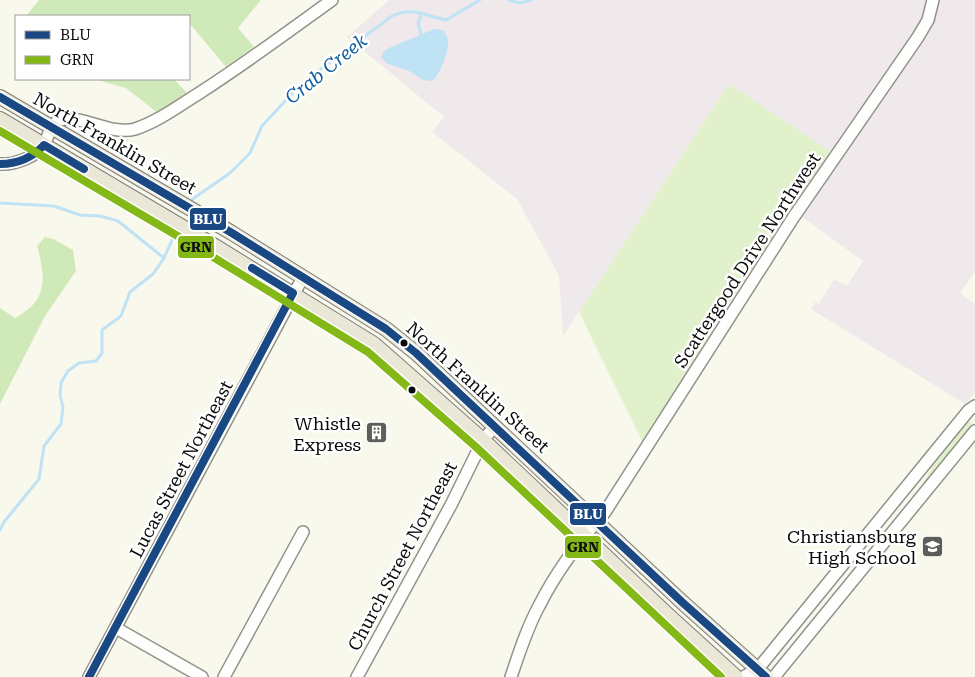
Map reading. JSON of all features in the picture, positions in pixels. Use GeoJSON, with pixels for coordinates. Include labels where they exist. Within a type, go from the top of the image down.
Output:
{"type":"FeatureCollection","features":[{"type":"Feature","properties":{"kind":"main road","name":"North Franklin Street"},"geometry":{"type":"LineString","coordinates":[[0,98],[232,233],[386,329],[416,353],[496,426],[596,522],[762,673]]}},
{"type":"Feature","properties":{"kind":"main road","name":"North Franklin Street"},"geometry":{"type":"LineString","coordinates":[[0,119],[218,248],[374,344],[483,440],[736,677]]}},
{"type":"Feature","properties":{"kind":"street"},"geometry":{"type":"LineString","coordinates":[[0,164],[28,158],[36,153],[44,145],[51,127],[58,121],[66,119],[110,129],[132,130],[158,119],[231,72],[332,0]]}},
{"type":"Feature","properties":{"kind":"street","name":"Scattergood Drive Northwest"},"geometry":{"type":"LineString","coordinates":[[511,677],[526,633],[539,604],[584,536],[605,512],[793,218],[918,37],[928,20],[933,0]]}},
{"type":"Feature","properties":{"kind":"street","name":"Lucas Street Northeast"},"geometry":{"type":"LineString","coordinates":[[90,677],[302,277]]}},
{"type":"Feature","properties":{"kind":"street"},"geometry":{"type":"LineString","coordinates":[[743,677],[762,673],[969,410],[975,406]]}},
{"type":"Feature","properties":{"kind":"street","name":"Church Street Northeast"},"geometry":{"type":"LineString","coordinates":[[356,677],[451,505],[483,440],[496,426]]}},
{"type":"Feature","properties":{"kind":"street"},"geometry":{"type":"LineString","coordinates":[[774,677],[975,431]]}},
{"type":"Feature","properties":{"kind":"street"},"geometry":{"type":"LineString","coordinates":[[224,677],[303,532]]}},
{"type":"Feature","properties":{"kind":"street"},"geometry":{"type":"LineString","coordinates":[[116,628],[202,677]]}},
{"type":"Feature","properties":{"kind":"shaded area"},"geometry":{"type":"Polygon","coordinates":[[[389,0],[975,0],[975,272],[960,293],[975,304],[975,393],[965,404],[811,309],[815,302],[819,304],[834,279],[847,286],[863,261],[801,216],[841,159],[729,84],[563,336],[559,276],[517,199],[432,132],[444,117],[347,37],[389,0]]]}},
{"type":"Feature","properties":{"kind":"green space"},"geometry":{"type":"Polygon","coordinates":[[[39,0],[261,0],[238,28],[254,47],[226,67],[190,24],[190,15],[27,15],[39,0]]]}},
{"type":"Feature","properties":{"kind":"green space"},"geometry":{"type":"Polygon","coordinates":[[[98,80],[175,80],[187,93],[159,114],[126,88],[98,80]]]}},
{"type":"Feature","properties":{"kind":"green space"},"geometry":{"type":"Polygon","coordinates":[[[729,84],[831,152],[734,296],[643,443],[579,312],[729,84]]]}},
{"type":"Feature","properties":{"kind":"green space"},"geometry":{"type":"Polygon","coordinates":[[[45,237],[53,239],[73,250],[76,271],[45,316],[0,404],[0,308],[15,318],[34,304],[42,288],[43,279],[37,246],[45,237]]]}},
{"type":"Feature","properties":{"kind":"green space"},"geometry":{"type":"Polygon","coordinates":[[[968,421],[973,425],[924,484],[939,456],[968,421]]]}},
{"type":"Feature","properties":{"kind":"water"},"geometry":{"type":"Polygon","coordinates":[[[434,29],[444,32],[448,43],[443,64],[433,81],[423,80],[409,71],[386,63],[381,57],[384,51],[389,48],[434,29]]]}},
{"type":"Feature","properties":{"kind":"waterway","name":"Crab Creek"},"geometry":{"type":"LineString","coordinates":[[189,203],[230,173],[250,153],[262,126],[301,84],[392,16],[413,12],[446,20],[480,0]]}},
{"type":"Feature","properties":{"kind":"waterway","name":"Crab Creek"},"geometry":{"type":"LineString","coordinates":[[509,0],[519,3],[532,0]]}},
{"type":"Feature","properties":{"kind":"waterway","name":"Crab Creek"},"geometry":{"type":"LineString","coordinates":[[421,34],[418,23],[422,13]]}},
{"type":"Feature","properties":{"kind":"waterway"},"geometry":{"type":"LineString","coordinates":[[0,203],[54,206],[80,215],[100,216],[118,221],[164,258]]}},
{"type":"Feature","properties":{"kind":"waterway","name":"Crab Creek"},"geometry":{"type":"LineString","coordinates":[[0,530],[4,522],[39,479],[44,446],[61,424],[63,407],[60,395],[61,383],[68,371],[79,363],[96,361],[102,353],[102,330],[121,316],[130,292],[153,274],[164,258],[177,229]]}},
{"type":"Feature","properties":{"kind":"transit line","name":"BLU"},"geometry":{"type":"LineString","coordinates":[[0,97],[232,233],[386,329],[416,353],[682,602],[766,677]]}},
{"type":"Feature","properties":{"kind":"transit line","name":"GRN"},"geometry":{"type":"LineString","coordinates":[[0,131],[213,257],[368,352],[476,447],[721,677]]}},
{"type":"Feature","properties":{"kind":"transit line","name":"BLU"},"geometry":{"type":"LineString","coordinates":[[0,164],[24,159],[44,145],[84,169]]}},
{"type":"Feature","properties":{"kind":"transit line","name":"BLU"},"geometry":{"type":"LineString","coordinates":[[89,677],[293,293],[252,268]]}},
{"type":"Feature","properties":{"kind":"place","name":"Whistle Express"},"geometry":{"type":"Point","coordinates":[377,433]}},
{"type":"Feature","properties":{"kind":"place","name":"Christiansburg High School"},"geometry":{"type":"Point","coordinates":[932,546]}}]}
